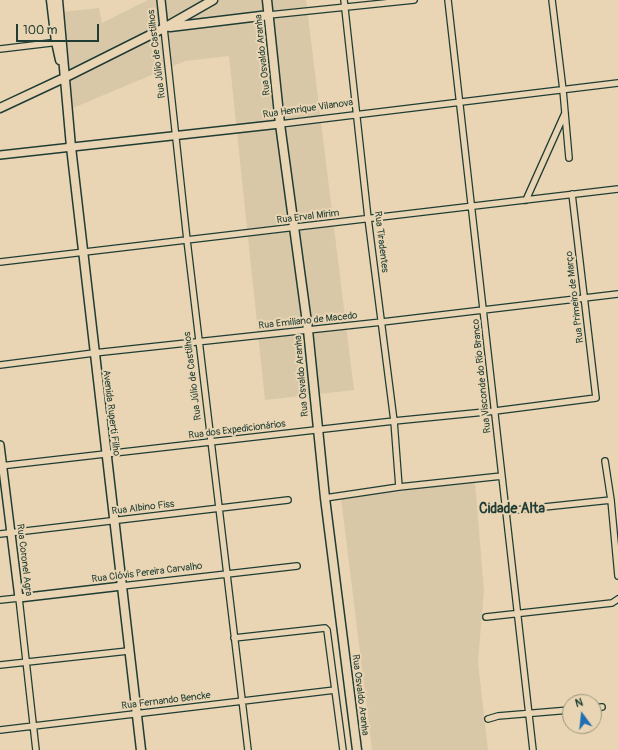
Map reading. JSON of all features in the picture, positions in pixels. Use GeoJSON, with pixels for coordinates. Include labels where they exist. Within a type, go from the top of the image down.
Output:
{"type":"FeatureCollection","features":[{"type":"Feature","properties":{"kind":"main road","name":"Avenida Ruperti Filho"},"geometry":{"type":"LineString","coordinates":[[51,0],[64,78],[94,353],[122,586],[128,651],[141,750]]}},
{"type":"Feature","properties":{"kind":"main road","name":"Avenida Ruperti Filho"},"geometry":{"type":"LineString","coordinates":[[58,0],[59,42]]}},
{"type":"Feature","properties":{"kind":"main road"},"geometry":{"type":"LineString","coordinates":[[0,108],[164,28],[213,0]]}},
{"type":"Feature","properties":{"kind":"main road","name":"Rua Osvaldo Aranha"},"geometry":{"type":"LineString","coordinates":[[267,0],[280,124],[308,330],[317,430],[357,750]]}},
{"type":"Feature","properties":{"kind":"main road"},"geometry":{"type":"LineString","coordinates":[[164,28],[269,15]]}},
{"type":"Feature","properties":{"kind":"street","name":"Rua Júlio de Castilhos"},"geometry":{"type":"LineString","coordinates":[[161,0],[187,240],[248,750]]}},
{"type":"Feature","properties":{"kind":"street","name":"Rua Tiradentes"},"geometry":{"type":"LineString","coordinates":[[344,0],[368,218],[394,421],[399,487]]}},
{"type":"Feature","properties":{"kind":"street"},"geometry":{"type":"LineString","coordinates":[[269,15],[414,0]]}},
{"type":"Feature","properties":{"kind":"street","name":"Rua Visconde do Rio Branco"},"geometry":{"type":"LineString","coordinates":[[448,0],[533,750]]}},
{"type":"Feature","properties":{"kind":"street"},"geometry":{"type":"LineString","coordinates":[[552,0],[563,90],[569,158]]}},
{"type":"Feature","properties":{"kind":"street"},"geometry":{"type":"LineString","coordinates":[[0,49],[59,42]]}},
{"type":"Feature","properties":{"kind":"street","name":"Rua Henrique Vilanova"},"geometry":{"type":"LineString","coordinates":[[0,155],[280,124],[357,113],[563,90],[618,82]]}},
{"type":"Feature","properties":{"kind":"street"},"geometry":{"type":"LineString","coordinates":[[526,200],[565,112]]}},
{"type":"Feature","properties":{"kind":"street","name":"Rua Erval Mirim"},"geometry":{"type":"LineString","coordinates":[[0,262],[618,189]]}},
{"type":"Feature","properties":{"kind":"street","name":"Rua Primeiro de Março"},"geometry":{"type":"LineString","coordinates":[[572,194],[596,398]]}},
{"type":"Feature","properties":{"kind":"street","name":"Rua Emiliano de Macedo"},"geometry":{"type":"LineString","coordinates":[[0,365],[618,294]]}},
{"type":"Feature","properties":{"kind":"street","name":"Rua dos Expedicionários"},"geometry":{"type":"LineString","coordinates":[[1,466],[494,411],[596,398]]}},
{"type":"Feature","properties":{"kind":"street","name":"Rua Coronel Agra"},"geometry":{"type":"LineString","coordinates":[[0,445],[1,466],[11,533],[36,750]]}},
{"type":"Feature","properties":{"kind":"street"},"geometry":{"type":"LineString","coordinates":[[605,461],[611,500],[618,576]]}},
{"type":"Feature","properties":{"kind":"street"},"geometry":{"type":"LineString","coordinates":[[325,498],[399,487],[502,476]]}},
{"type":"Feature","properties":{"kind":"street","name":"Rua Albino Fiss"},"geometry":{"type":"LineString","coordinates":[[0,534],[288,500]]}},
{"type":"Feature","properties":{"kind":"street"},"geometry":{"type":"LineString","coordinates":[[506,511],[611,500]]}},
{"type":"Feature","properties":{"kind":"street","name":"Rua Clóvis Pereira Carvalho"},"geometry":{"type":"LineString","coordinates":[[0,600],[297,566]]}},
{"type":"Feature","properties":{"kind":"street"},"geometry":{"type":"LineString","coordinates":[[486,617],[612,603],[618,599]]}},
{"type":"Feature","properties":{"kind":"street"},"geometry":{"type":"LineString","coordinates":[[234,638],[325,628],[328,632],[343,750]]}},
{"type":"Feature","properties":{"kind":"street"},"geometry":{"type":"LineString","coordinates":[[0,665],[128,651]]}},
{"type":"Feature","properties":{"kind":"street","name":"Rua Fernando Bencke"},"geometry":{"type":"LineString","coordinates":[[0,730],[335,690]]}},
{"type":"Feature","properties":{"kind":"street"},"geometry":{"type":"LineString","coordinates":[[488,719],[498,716],[562,711]]}},
{"type":"Feature","properties":{"kind":"shaded area"},"geometry":{"type":"Polygon","coordinates":[[[148,0],[306,0],[354,390],[265,400],[229,56],[185,61],[73,108],[62,12],[99,8],[102,23],[148,0]]]}},
{"type":"Feature","properties":{"kind":"shaded area"},"geometry":{"type":"Polygon","coordinates":[[[475,482],[484,591],[478,662],[488,750],[372,750],[341,498],[475,482]]]}},
{"type":"Feature","properties":{"kind":"district","name":"Cidade Alta"},"geometry":{"type":"Point","coordinates":[512,509]}}]}
